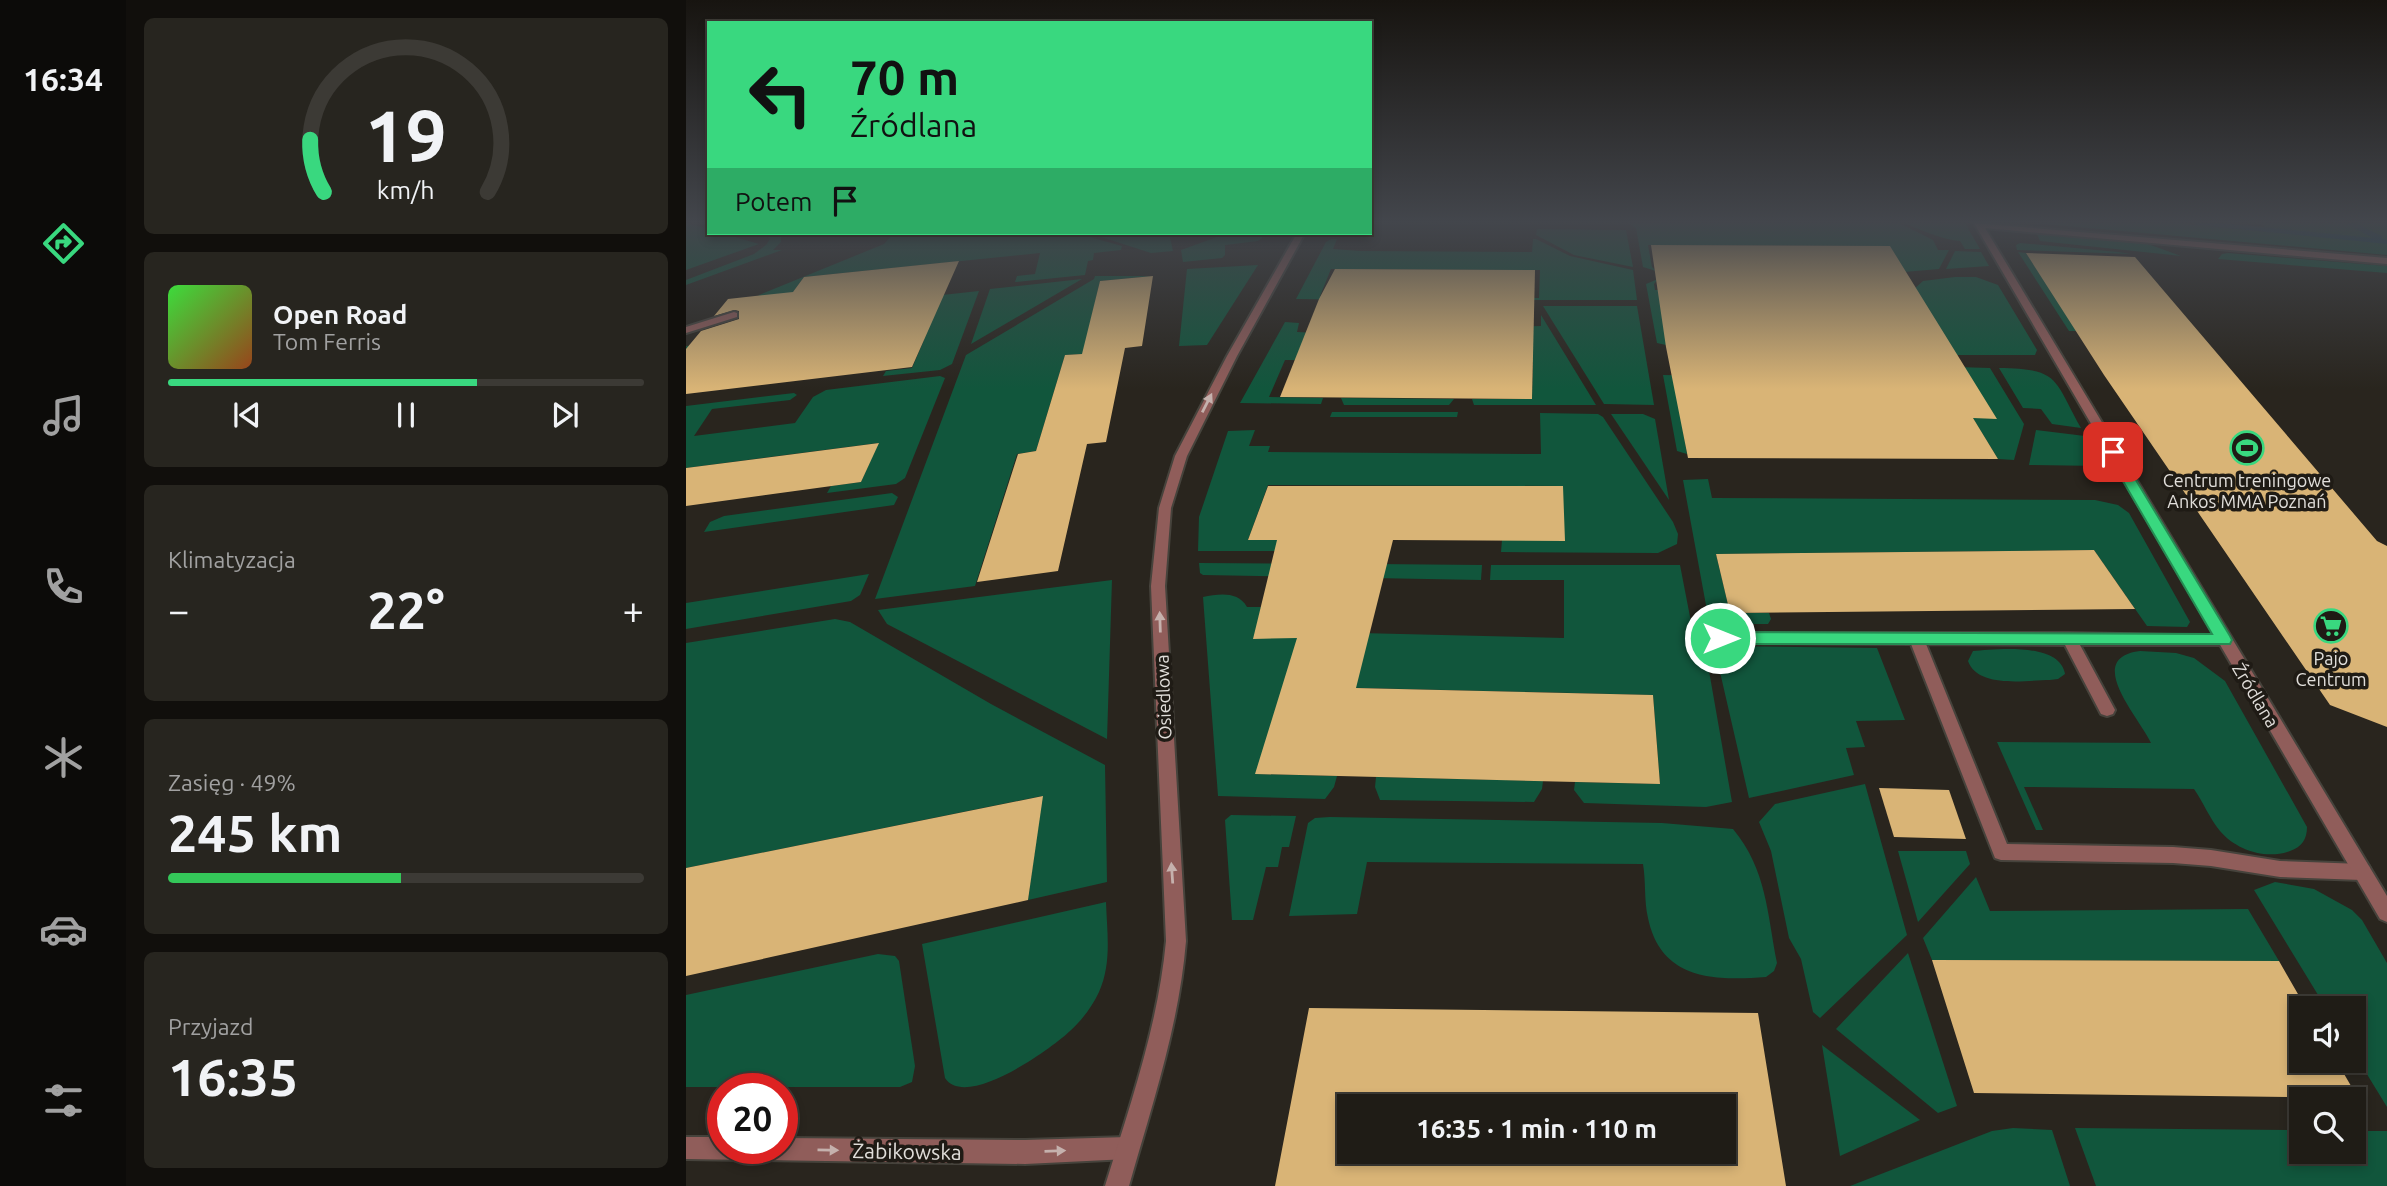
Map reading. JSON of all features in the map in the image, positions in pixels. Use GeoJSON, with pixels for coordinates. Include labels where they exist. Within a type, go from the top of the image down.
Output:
{"type":"FeatureCollection","features":[{"type":"Feature","properties":{"kind":"street","name":"Osiedlowa"},"geometry":{"type":"LineString","coordinates":[[1117,1186],[1170,1004],[1177,941],[1159,599],[1159,564],[1165,508],[1181,456],[1276,278]]}},
{"type":"Feature","properties":{"kind":"street","name":"Źródlana"},"geometry":{"type":"LineString","coordinates":[[2010,278],[2387,913]]}},
{"type":"Feature","properties":{"kind":"street"},"geometry":{"type":"LineString","coordinates":[[686,330],[734,315]]}},
{"type":"Feature","properties":{"kind":"street"},"geometry":{"type":"LineString","coordinates":[[1720,638],[2224,640]]}},
{"type":"Feature","properties":{"kind":"street"},"geometry":{"type":"LineString","coordinates":[[1916,638],[2001,852],[2173,855],[2280,869],[2362,872]]}},
{"type":"Feature","properties":{"kind":"street"},"geometry":{"type":"LineString","coordinates":[[2069,639],[2107,710]]}},
{"type":"Feature","properties":{"kind":"street","name":"Żabikowska"},"geometry":{"type":"LineString","coordinates":[[686,1148],[1025,1152],[1128,1148]]}},
{"type":"Feature","properties":{"kind":"green space"},"geometry":{"type":"Polygon","coordinates":[[[690,278],[704,278],[686,285],[686,280],[690,278]]]}},
{"type":"Feature","properties":{"kind":"green space"},"geometry":{"type":"Polygon","coordinates":[[[803,278],[788,300],[745,311],[759,295],[803,278]]]}},
{"type":"Feature","properties":{"kind":"green space"},"geometry":{"type":"Polygon","coordinates":[[[1016,278],[1052,278],[1015,282],[1016,278]]]}},
{"type":"Feature","properties":{"kind":"green space"},"geometry":{"type":"Polygon","coordinates":[[[1128,278],[1100,281],[1083,354],[1065,355],[1036,451],[1017,454],[975,586],[875,599],[966,355],[1094,279],[1128,278]]]}},
{"type":"Feature","properties":{"kind":"green space"},"geometry":{"type":"Polygon","coordinates":[[[1186,278],[1249,278],[1207,345],[1179,346],[1186,278]]]}},
{"type":"Feature","properties":{"kind":"green space"},"geometry":{"type":"Polygon","coordinates":[[[1307,278],[1327,278],[1320,296],[1384,297],[1368,300],[1296,299],[1307,278]]]}},
{"type":"Feature","properties":{"kind":"green space"},"geometry":{"type":"Polygon","coordinates":[[[1540,278],[1634,278],[1637,300],[1495,300],[1495,297],[1539,298],[1540,278]]]}},
{"type":"Feature","properties":{"kind":"green space"},"geometry":{"type":"Polygon","coordinates":[[[1980,278],[1998,285],[2037,350],[2035,355],[1925,355],[1666,345],[1657,343],[1646,284],[1658,279],[1654,284],[1655,290],[1913,290],[1923,281],[1980,278]]]}},
{"type":"Feature","properties":{"kind":"green space"},"geometry":{"type":"Polygon","coordinates":[[[2035,278],[2043,278],[2078,331],[2069,331],[2035,278]]]}},
{"type":"Feature","properties":{"kind":"green space"},"geometry":{"type":"Polygon","coordinates":[[[1082,279],[971,344],[990,289],[1082,279]]]}},
{"type":"Feature","properties":{"kind":"green space"},"geometry":{"type":"Polygon","coordinates":[[[979,291],[952,364],[940,370],[883,376],[886,371],[912,368],[924,340],[686,367],[686,346],[742,340],[877,302],[979,291]]]}},
{"type":"Feature","properties":{"kind":"green space"},"geometry":{"type":"Polygon","coordinates":[[[1543,306],[1637,306],[1654,405],[1604,404],[1543,306]]]}},
{"type":"Feature","properties":{"kind":"green space"},"geometry":{"type":"Polygon","coordinates":[[[1541,315],[1596,405],[1474,405],[1472,399],[1532,399],[1533,362],[1285,360],[1269,397],[1323,398],[1321,404],[1240,403],[1285,322],[1299,323],[1297,332],[1319,333],[1541,326],[1541,315]]]}},
{"type":"Feature","properties":{"kind":"green space"},"geometry":{"type":"Polygon","coordinates":[[[1924,366],[1990,368],[2024,424],[2014,460],[1998,459],[1974,420],[1681,419],[1687,454],[1677,451],[1663,375],[1908,379],[1924,366]]]}},
{"type":"Feature","properties":{"kind":"green space"},"geometry":{"type":"Polygon","coordinates":[[[1999,368],[2044,374],[2059,387],[2081,428],[2052,424],[2041,409],[2023,408],[1999,368]]]}},
{"type":"Feature","properties":{"kind":"green space"},"geometry":{"type":"Polygon","coordinates":[[[940,376],[945,378],[905,478],[896,484],[827,493],[831,486],[861,482],[878,443],[686,468],[686,406],[794,393],[797,395],[790,400],[712,409],[694,436],[795,423],[813,397],[826,390],[940,376]]]}},
{"type":"Feature","properties":{"kind":"green space"},"geometry":{"type":"Polygon","coordinates":[[[1341,398],[1454,399],[1449,405],[1344,405],[1341,398]]]}},
{"type":"Feature","properties":{"kind":"green space"},"geometry":{"type":"Polygon","coordinates":[[[1332,412],[1458,412],[1457,417],[1330,417],[1332,412]]]}},
{"type":"Feature","properties":{"kind":"green space"},"geometry":{"type":"Polygon","coordinates":[[[1540,413],[1598,414],[1603,417],[1673,522],[1678,534],[1677,544],[1658,553],[1501,552],[1502,540],[1562,486],[1268,485],[1248,540],[1312,540],[1310,551],[1198,551],[1199,517],[1228,431],[1255,430],[1249,446],[1270,446],[1268,452],[1541,454],[1540,413]]]}},
{"type":"Feature","properties":{"kind":"green space"},"geometry":{"type":"Polygon","coordinates":[[[1611,414],[1643,414],[1655,419],[1669,500],[1611,414]]]}},
{"type":"Feature","properties":{"kind":"green space"},"geometry":{"type":"Polygon","coordinates":[[[2036,430],[2085,436],[2101,466],[2029,465],[2036,430]]]}},
{"type":"Feature","properties":{"kind":"green space"},"geometry":{"type":"Polygon","coordinates":[[[1708,479],[1712,498],[2095,500],[2118,505],[2129,513],[2190,622],[2187,627],[2147,626],[2094,550],[1716,554],[1730,613],[1769,613],[1771,619],[1768,624],[1717,624],[1708,616],[1683,480],[1708,479]]]}},
{"type":"Feature","properties":{"kind":"green space"},"geometry":{"type":"Polygon","coordinates":[[[892,493],[898,497],[894,505],[704,532],[710,522],[724,516],[892,493]]]}},
{"type":"Feature","properties":{"kind":"green space"},"geometry":{"type":"Polygon","coordinates":[[[1199,563],[1365,564],[1363,578],[1203,575],[1200,573],[1199,563]]]}},
{"type":"Feature","properties":{"kind":"green space"},"geometry":{"type":"Polygon","coordinates":[[[1375,564],[1482,565],[1481,580],[1372,578],[1375,564]]]}},
{"type":"Feature","properties":{"kind":"green space"},"geometry":{"type":"Polygon","coordinates":[[[1491,565],[1680,565],[1692,627],[1705,648],[1732,802],[1706,807],[1584,803],[1574,790],[1575,782],[1660,784],[1653,695],[1283,686],[1256,774],[1337,776],[1334,787],[1325,799],[1218,796],[1203,597],[1228,595],[1239,598],[1247,607],[1261,607],[1254,639],[1318,632],[1564,638],[1564,580],[1490,580],[1491,565]]]}},
{"type":"Feature","properties":{"kind":"green space"},"geometry":{"type":"Polygon","coordinates":[[[869,574],[860,595],[851,601],[686,629],[686,603],[869,574]]]}},
{"type":"Feature","properties":{"kind":"green space"},"geometry":{"type":"Polygon","coordinates":[[[1112,580],[1107,739],[887,624],[878,610],[1112,580]]]}},
{"type":"Feature","properties":{"kind":"green space"},"geometry":{"type":"Polygon","coordinates":[[[835,619],[850,622],[991,704],[1105,765],[1107,882],[1028,900],[1042,796],[686,868],[686,643],[835,619]]]}},
{"type":"Feature","properties":{"kind":"green space"},"geometry":{"type":"Polygon","coordinates":[[[1714,646],[1877,648],[1905,720],[1856,721],[1865,747],[1846,748],[1854,775],[1749,798],[1714,646]]]}},
{"type":"Feature","properties":{"kind":"green space"},"geometry":{"type":"Polygon","coordinates":[[[2011,649],[2040,652],[2061,664],[2065,674],[2050,680],[1992,679],[1973,670],[1968,661],[1973,651],[2011,649]]]}},
{"type":"Feature","properties":{"kind":"green space"},"geometry":{"type":"Polygon","coordinates":[[[2140,651],[2176,653],[2194,658],[2225,681],[2307,827],[2301,845],[2281,854],[2262,854],[2243,848],[2227,838],[2216,826],[2194,789],[2024,787],[2043,830],[2036,830],[1997,742],[2151,743],[2127,704],[2115,676],[2116,665],[2124,656],[2140,651]]]}},
{"type":"Feature","properties":{"kind":"green space"},"geometry":{"type":"Polygon","coordinates":[[[1376,777],[1543,781],[1542,789],[1534,802],[1380,800],[1375,787],[1376,777]]]}},
{"type":"Feature","properties":{"kind":"green space"},"geometry":{"type":"Polygon","coordinates":[[[1865,784],[1907,935],[1820,1018],[1813,1012],[1801,959],[1789,938],[1771,851],[1759,822],[1775,804],[1865,784]]]}},
{"type":"Feature","properties":{"kind":"green space"},"geometry":{"type":"Polygon","coordinates":[[[1231,815],[1296,816],[1289,847],[1282,847],[1278,867],[1266,867],[1253,920],[1232,920],[1225,820],[1231,815]]]}},
{"type":"Feature","properties":{"kind":"green space"},"geometry":{"type":"Polygon","coordinates":[[[1315,818],[1662,823],[1733,829],[1753,860],[1759,876],[1768,909],[1777,963],[1774,971],[1766,977],[1747,978],[1709,976],[1677,965],[1665,954],[1655,938],[1648,918],[1643,864],[1367,862],[1357,914],[1289,916],[1308,823],[1315,818]]]}},
{"type":"Feature","properties":{"kind":"green space"},"geometry":{"type":"Polygon","coordinates":[[[1898,851],[1966,851],[1970,864],[1918,922],[1898,851]]]}},
{"type":"Feature","properties":{"kind":"green space"},"geometry":{"type":"Polygon","coordinates":[[[1976,877],[1990,911],[2248,909],[2279,961],[1932,960],[1923,938],[1976,877]]]}},
{"type":"Feature","properties":{"kind":"green space"},"geometry":{"type":"Polygon","coordinates":[[[2275,882],[2314,889],[2352,910],[2362,920],[2387,963],[2387,1107],[2366,1073],[2366,996],[2319,996],[2254,890],[2275,882]]]}},
{"type":"Feature","properties":{"kind":"green space"},"geometry":{"type":"Polygon","coordinates":[[[1106,902],[1106,970],[1096,998],[1079,1022],[1060,1040],[1028,1062],[989,1082],[971,1087],[956,1086],[945,1078],[922,944],[1106,902]]]}},
{"type":"Feature","properties":{"kind":"green space"},"geometry":{"type":"Polygon","coordinates":[[[1908,953],[1957,1106],[1938,1113],[1836,1029],[1908,953]]]}},
{"type":"Feature","properties":{"kind":"green space"},"geometry":{"type":"Polygon","coordinates":[[[878,954],[895,956],[899,961],[915,1066],[912,1082],[900,1087],[798,1087],[798,1073],[707,1073],[707,1087],[686,1087],[686,995],[878,954]]]}},
{"type":"Feature","properties":{"kind":"green space"},"geometry":{"type":"Polygon","coordinates":[[[1822,1045],[1920,1120],[1840,1156],[1822,1045]]]}},
{"type":"Feature","properties":{"kind":"green space"},"geometry":{"type":"Polygon","coordinates":[[[2013,1128],[2052,1130],[2070,1186],[1850,1186],[1992,1131],[2013,1128]]]}},
{"type":"Feature","properties":{"kind":"green space"},"geometry":{"type":"Polygon","coordinates":[[[2075,1128],[2289,1130],[2289,1164],[2366,1164],[2366,1131],[2387,1131],[2387,1186],[2096,1186],[2075,1128]]]}},
{"type":"Feature","properties":{"kind":"building"},"geometry":{"type":"Polygon","coordinates":[[[803,278],[951,278],[912,367],[686,394],[686,349],[701,331],[739,319],[739,311],[735,310],[714,316],[728,299],[793,292],[803,278]]]}},
{"type":"Feature","properties":{"kind":"building"},"geometry":{"type":"Polygon","coordinates":[[[1153,278],[1142,346],[1125,348],[1106,442],[1087,444],[1058,571],[977,582],[1018,454],[1036,451],[1065,355],[1082,354],[1100,281],[1153,278]]]}},
{"type":"Feature","properties":{"kind":"building"},"geometry":{"type":"Polygon","coordinates":[[[1330,278],[1535,278],[1532,399],[1280,397],[1319,299],[1330,278]]]}},
{"type":"Feature","properties":{"kind":"building"},"geometry":{"type":"Polygon","coordinates":[[[1656,278],[1910,278],[1997,419],[1973,418],[1998,459],[1688,458],[1666,347],[1656,278]]]}},
{"type":"Feature","properties":{"kind":"building","name":"Pajo Centrum"},"geometry":{"type":"Polygon","coordinates":[[[2042,278],[2153,278],[2377,541],[2387,546],[2387,727],[2330,705],[2104,375],[2042,278]]]}},
{"type":"Feature","properties":{"kind":"building"},"geometry":{"type":"Polygon","coordinates":[[[879,443],[861,482],[686,506],[686,468],[879,443]]]}},
{"type":"Feature","properties":{"kind":"building"},"geometry":{"type":"Polygon","coordinates":[[[1268,486],[1563,486],[1565,541],[1393,540],[1356,688],[1653,695],[1660,784],[1255,774],[1297,638],[1253,639],[1277,540],[1248,540],[1268,486]]]}},
{"type":"Feature","properties":{"kind":"building"},"geometry":{"type":"Polygon","coordinates":[[[2094,550],[2135,609],[1730,613],[1716,554],[2094,550]]]}},
{"type":"Feature","properties":{"kind":"building"},"geometry":{"type":"Polygon","coordinates":[[[1879,788],[1949,790],[1966,839],[1894,837],[1879,788]]]}},
{"type":"Feature","properties":{"kind":"building"},"geometry":{"type":"Polygon","coordinates":[[[1043,796],[1028,900],[686,976],[686,868],[1043,796]]]}},
{"type":"Feature","properties":{"kind":"building"},"geometry":{"type":"Polygon","coordinates":[[[1932,960],[2279,961],[2299,996],[2289,996],[2289,1073],[2344,1073],[2352,1087],[2289,1087],[2289,1097],[1974,1093],[1932,960]]]}},
{"type":"Feature","properties":{"kind":"building"},"geometry":{"type":"Polygon","coordinates":[[[1309,1008],[1758,1013],[1786,1186],[1275,1186],[1309,1008]]]}},
{"type":"Feature","properties":{"kind":"place","name":"Centrum treningowe Ankos MMA Poznań"},"geometry":{"type":"Point","coordinates":[2247,448]}},
{"type":"Feature","properties":{"kind":"place","name":"Pajo Centrum"},"geometry":{"type":"Point","coordinates":[2331,626]}},
{"type":"Feature","properties":{"kind":"route"},"geometry":{"type":"LineString","coordinates":[[1720,638],[2224,640],[2113,452]]}}]}
